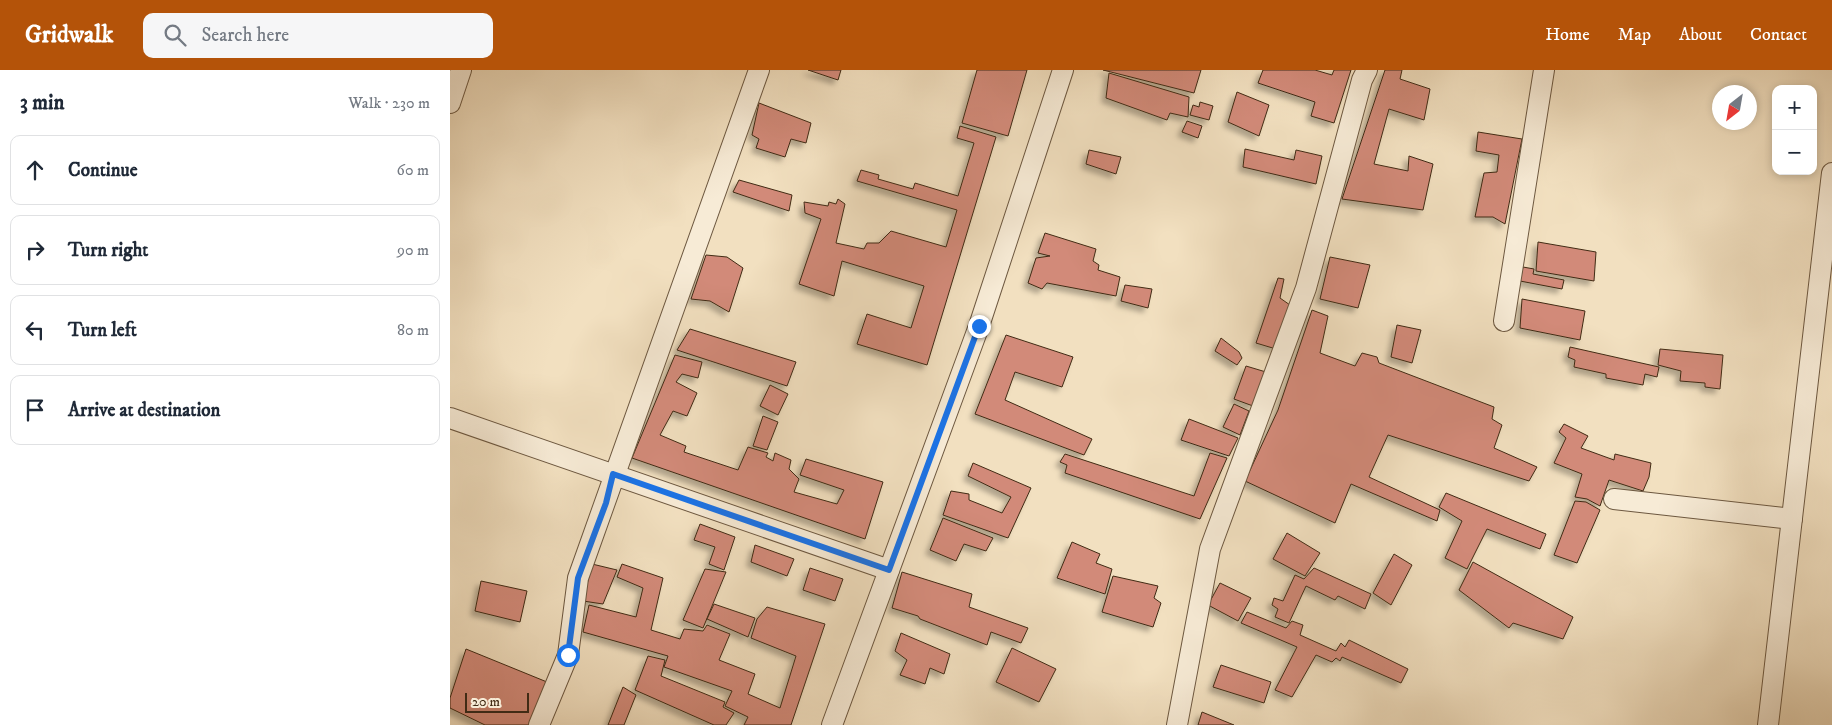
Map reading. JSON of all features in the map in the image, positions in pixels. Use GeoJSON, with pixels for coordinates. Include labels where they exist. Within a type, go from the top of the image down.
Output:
{"type":"FeatureCollection","features":[{"type":"Feature","properties":{"kind":"street"},"geometry":{"type":"LineString","coordinates":[[450,103],[461,70]]}},
{"type":"Feature","properties":{"kind":"street"},"geometry":{"type":"LineString","coordinates":[[539,725],[568,655],[578,578],[606,503],[613,474],[759,70]]}},
{"type":"Feature","properties":{"kind":"street"},"geometry":{"type":"LineString","coordinates":[[832,725],[979,326],[1063,70]]}},
{"type":"Feature","properties":{"kind":"street"},"geometry":{"type":"LineString","coordinates":[[1177,725],[1210,549],[1306,288],[1362,80],[1367,70]]}},
{"type":"Feature","properties":{"kind":"street"},"geometry":{"type":"LineString","coordinates":[[1504,321],[1544,70]]}},
{"type":"Feature","properties":{"kind":"street"},"geometry":{"type":"LineString","coordinates":[[1768,725],[1832,173]]}},
{"type":"Feature","properties":{"kind":"street"},"geometry":{"type":"LineString","coordinates":[[450,418],[889,570]]}},
{"type":"Feature","properties":{"kind":"street"},"geometry":{"type":"LineString","coordinates":[[1614,499],[1792,519]]}},
{"type":"Feature","properties":{"kind":"building"},"geometry":{"type":"Polygon","coordinates":[[[808,70],[841,70],[838,80],[808,70]]]}},
{"type":"Feature","properties":{"kind":"building"},"geometry":{"type":"Polygon","coordinates":[[[977,70],[1027,70],[1008,136],[962,123],[977,70]]]}},
{"type":"Feature","properties":{"kind":"building"},"geometry":{"type":"Polygon","coordinates":[[[1103,70],[1201,70],[1194,93],[1103,70]]]}},
{"type":"Feature","properties":{"kind":"building"},"geometry":{"type":"Polygon","coordinates":[[[1263,70],[1315,70],[1332,75],[1334,70],[1351,70],[1334,123],[1311,116],[1315,102],[1258,83],[1263,70]]]}},
{"type":"Feature","properties":{"kind":"building"},"geometry":{"type":"Polygon","coordinates":[[[1385,70],[1402,70],[1400,79],[1430,89],[1424,120],[1389,109],[1374,164],[1408,171],[1409,156],[1433,164],[1423,210],[1342,199],[1385,70]]]}},
{"type":"Feature","properties":{"kind":"building"},"geometry":{"type":"Polygon","coordinates":[[[1109,73],[1189,97],[1188,117],[1170,113],[1167,120],[1106,98],[1109,73]]]}},
{"type":"Feature","properties":{"kind":"building"},"geometry":{"type":"Polygon","coordinates":[[[1237,92],[1269,105],[1259,136],[1228,122],[1237,92]]]}},
{"type":"Feature","properties":{"kind":"building"},"geometry":{"type":"Polygon","coordinates":[[[1200,102],[1213,106],[1209,120],[1190,115],[1193,105],[1199,107],[1200,102]]]}},
{"type":"Feature","properties":{"kind":"building"},"geometry":{"type":"Polygon","coordinates":[[[759,103],[811,123],[806,143],[791,139],[785,157],[756,148],[759,139],[752,135],[759,103]]]}},
{"type":"Feature","properties":{"kind":"building"},"geometry":{"type":"Polygon","coordinates":[[[1187,121],[1202,126],[1198,138],[1182,132],[1187,121]]]}},
{"type":"Feature","properties":{"kind":"building"},"geometry":{"type":"Polygon","coordinates":[[[960,126],[996,137],[927,365],[857,344],[867,314],[911,328],[924,286],[842,261],[834,296],[799,284],[821,219],[805,213],[804,202],[828,206],[829,202],[836,204],[838,199],[845,204],[836,243],[864,249],[867,243],[879,243],[891,231],[946,247],[957,210],[857,181],[861,170],[879,175],[878,179],[913,189],[915,183],[958,196],[974,143],[957,138],[960,126]]]}},
{"type":"Feature","properties":{"kind":"building"},"geometry":{"type":"Polygon","coordinates":[[[1478,132],[1522,139],[1505,224],[1493,217],[1475,217],[1484,173],[1497,172],[1499,155],[1476,151],[1478,132]]]}},
{"type":"Feature","properties":{"kind":"building"},"geometry":{"type":"Polygon","coordinates":[[[1245,149],[1294,160],[1296,150],[1322,156],[1316,184],[1243,167],[1245,149]]]}},
{"type":"Feature","properties":{"kind":"building"},"geometry":{"type":"Polygon","coordinates":[[[1089,150],[1121,157],[1116,174],[1086,164],[1089,150]]]}},
{"type":"Feature","properties":{"kind":"building"},"geometry":{"type":"Polygon","coordinates":[[[739,180],[792,195],[789,211],[733,192],[739,180]]]}},
{"type":"Feature","properties":{"kind":"building"},"geometry":{"type":"Polygon","coordinates":[[[1045,233],[1096,249],[1093,261],[1099,265],[1098,270],[1120,277],[1116,296],[1047,283],[1042,289],[1028,283],[1036,258],[1050,256],[1038,253],[1045,233]]]}},
{"type":"Feature","properties":{"kind":"building"},"geometry":{"type":"Polygon","coordinates":[[[1538,242],[1596,252],[1594,281],[1536,271],[1538,242]]]}},
{"type":"Feature","properties":{"kind":"building"},"geometry":{"type":"Polygon","coordinates":[[[706,255],[727,257],[743,268],[729,312],[710,301],[691,299],[706,255]]]}},
{"type":"Feature","properties":{"kind":"building"},"geometry":{"type":"Polygon","coordinates":[[[1330,257],[1370,265],[1358,308],[1320,299],[1330,257]]]}},
{"type":"Feature","properties":{"kind":"building"},"geometry":{"type":"Polygon","coordinates":[[[1523,267],[1534,269],[1533,274],[1564,280],[1562,289],[1520,281],[1523,267]]]}},
{"type":"Feature","properties":{"kind":"building"},"geometry":{"type":"Polygon","coordinates":[[[1278,278],[1284,279],[1280,298],[1290,305],[1276,349],[1256,343],[1278,278]]]}},
{"type":"Feature","properties":{"kind":"building"},"geometry":{"type":"Polygon","coordinates":[[[1125,285],[1152,289],[1148,308],[1121,301],[1125,285]]]}},
{"type":"Feature","properties":{"kind":"building"},"geometry":{"type":"Polygon","coordinates":[[[1522,299],[1585,311],[1580,340],[1520,328],[1522,299]]]}},
{"type":"Feature","properties":{"kind":"building"},"geometry":{"type":"Polygon","coordinates":[[[1312,310],[1328,316],[1320,353],[1355,366],[1362,353],[1377,357],[1379,363],[1494,407],[1492,419],[1502,425],[1494,448],[1537,467],[1529,481],[1388,435],[1369,477],[1440,510],[1437,521],[1351,484],[1335,523],[1245,481],[1278,410],[1312,310]]]}},
{"type":"Feature","properties":{"kind":"building"},"geometry":{"type":"Polygon","coordinates":[[[1397,325],[1421,330],[1412,363],[1391,357],[1397,325]]]}},
{"type":"Feature","properties":{"kind":"building"},"geometry":{"type":"Polygon","coordinates":[[[690,329],[796,362],[787,386],[677,350],[690,329]]]}},
{"type":"Feature","properties":{"kind":"building"},"geometry":{"type":"Polygon","coordinates":[[[1006,335],[1073,357],[1062,387],[1015,372],[1005,400],[1092,439],[1084,455],[975,414],[1006,335]]]}},
{"type":"Feature","properties":{"kind":"building"},"geometry":{"type":"Polygon","coordinates":[[[1221,338],[1239,352],[1242,358],[1237,365],[1215,351],[1221,338]]]}},
{"type":"Feature","properties":{"kind":"building"},"geometry":{"type":"Polygon","coordinates":[[[1570,347],[1659,367],[1657,377],[1645,374],[1643,385],[1606,378],[1606,374],[1574,367],[1575,360],[1568,357],[1570,347]]]}},
{"type":"Feature","properties":{"kind":"building"},"geometry":{"type":"Polygon","coordinates":[[[1660,349],[1723,355],[1720,389],[1705,387],[1705,383],[1680,381],[1681,371],[1658,365],[1660,349]]]}},
{"type":"Feature","properties":{"kind":"building"},"geometry":{"type":"Polygon","coordinates":[[[675,355],[702,362],[698,378],[682,374],[676,382],[697,393],[687,416],[673,411],[660,435],[686,446],[684,452],[738,470],[748,447],[768,453],[766,457],[773,461],[775,453],[791,460],[789,469],[799,479],[794,492],[837,504],[844,490],[800,475],[806,459],[883,482],[865,539],[632,458],[675,355]]]}},
{"type":"Feature","properties":{"kind":"building"},"geometry":{"type":"Polygon","coordinates":[[[1246,366],[1266,372],[1253,406],[1234,399],[1246,366]]]}},
{"type":"Feature","properties":{"kind":"building"},"geometry":{"type":"Polygon","coordinates":[[[770,385],[788,394],[778,415],[760,406],[770,385]]]}},
{"type":"Feature","properties":{"kind":"building"},"geometry":{"type":"Polygon","coordinates":[[[1234,404],[1249,411],[1240,435],[1223,427],[1234,404]]]}},
{"type":"Feature","properties":{"kind":"building"},"geometry":{"type":"Polygon","coordinates":[[[763,416],[778,422],[767,450],[753,446],[763,416]]]}},
{"type":"Feature","properties":{"kind":"building"},"geometry":{"type":"Polygon","coordinates":[[[1189,419],[1238,438],[1229,456],[1181,440],[1189,419]]]}},
{"type":"Feature","properties":{"kind":"building"},"geometry":{"type":"Polygon","coordinates":[[[1564,424],[1588,436],[1581,448],[1614,460],[1615,454],[1651,463],[1649,477],[1643,491],[1609,480],[1600,506],[1587,499],[1575,497],[1582,474],[1554,463],[1566,438],[1559,432],[1564,424]]]}},
{"type":"Feature","properties":{"kind":"building"},"geometry":{"type":"Polygon","coordinates":[[[1210,453],[1227,458],[1200,519],[1065,473],[1067,465],[1060,462],[1065,454],[1194,496],[1210,453]]]}},
{"type":"Feature","properties":{"kind":"building"},"geometry":{"type":"Polygon","coordinates":[[[973,463],[1031,488],[1008,538],[943,515],[951,491],[969,494],[969,500],[1002,513],[1011,497],[968,476],[973,463]]]}},
{"type":"Feature","properties":{"kind":"building"},"geometry":{"type":"Polygon","coordinates":[[[1446,493],[1546,534],[1540,549],[1487,529],[1467,569],[1445,558],[1462,521],[1439,507],[1446,493]]]}},
{"type":"Feature","properties":{"kind":"building"},"geometry":{"type":"Polygon","coordinates":[[[1575,501],[1586,502],[1600,510],[1577,563],[1554,555],[1575,501]]]}},
{"type":"Feature","properties":{"kind":"building"},"geometry":{"type":"Polygon","coordinates":[[[943,518],[993,538],[986,551],[964,544],[956,561],[930,550],[943,518]]]}},
{"type":"Feature","properties":{"kind":"building"},"geometry":{"type":"Polygon","coordinates":[[[700,524],[735,537],[724,570],[709,564],[715,547],[694,540],[700,524]]]}},
{"type":"Feature","properties":{"kind":"building"},"geometry":{"type":"Polygon","coordinates":[[[1287,533],[1320,553],[1305,576],[1273,559],[1287,533]]]}},
{"type":"Feature","properties":{"kind":"building"},"geometry":{"type":"Polygon","coordinates":[[[1072,542],[1100,554],[1096,563],[1112,569],[1105,594],[1057,578],[1072,542]]]}},
{"type":"Feature","properties":{"kind":"building"},"geometry":{"type":"Polygon","coordinates":[[[755,545],[794,559],[787,576],[751,562],[755,545]]]}},
{"type":"Feature","properties":{"kind":"building"},"geometry":{"type":"Polygon","coordinates":[[[1394,554],[1412,565],[1391,605],[1373,593],[1394,554]]]}},
{"type":"Feature","properties":{"kind":"building"},"geometry":{"type":"Polygon","coordinates":[[[1473,562],[1573,617],[1563,639],[1513,623],[1509,628],[1459,590],[1473,562]]]}},
{"type":"Feature","properties":{"kind":"building"},"geometry":{"type":"Polygon","coordinates":[[[592,564],[617,570],[603,604],[583,601],[592,564]]]}},
{"type":"Feature","properties":{"kind":"building"},"geometry":{"type":"Polygon","coordinates":[[[622,564],[663,578],[651,630],[680,639],[684,629],[703,631],[707,625],[730,634],[719,660],[755,674],[748,694],[780,708],[796,656],[751,638],[757,619],[767,607],[825,624],[791,725],[744,725],[748,717],[725,706],[732,691],[664,667],[668,656],[583,632],[589,605],[636,617],[643,588],[617,577],[622,564]]]}},
{"type":"Feature","properties":{"kind":"building"},"geometry":{"type":"Polygon","coordinates":[[[810,568],[843,579],[835,601],[803,590],[810,568]]]}},
{"type":"Feature","properties":{"kind":"building"},"geometry":{"type":"Polygon","coordinates":[[[1314,568],[1371,594],[1365,609],[1338,596],[1335,600],[1306,586],[1289,623],[1275,617],[1278,609],[1272,605],[1274,598],[1283,601],[1295,575],[1304,579],[1314,568]]]}},
{"type":"Feature","properties":{"kind":"building"},"geometry":{"type":"Polygon","coordinates":[[[705,569],[726,572],[703,628],[683,620],[705,569]]]}},
{"type":"Feature","properties":{"kind":"building"},"geometry":{"type":"Polygon","coordinates":[[[902,572],[972,594],[969,607],[1028,628],[1021,643],[991,632],[987,645],[920,619],[918,616],[892,608],[902,572]]]}},
{"type":"Feature","properties":{"kind":"building"},"geometry":{"type":"Polygon","coordinates":[[[1113,576],[1158,586],[1154,598],[1161,603],[1153,627],[1102,612],[1113,576]]]}},
{"type":"Feature","properties":{"kind":"building"},"geometry":{"type":"Polygon","coordinates":[[[481,581],[527,591],[520,622],[475,611],[481,581]]]}},
{"type":"Feature","properties":{"kind":"building"},"geometry":{"type":"Polygon","coordinates":[[[1220,583],[1251,598],[1238,621],[1208,605],[1220,583]]]}},
{"type":"Feature","properties":{"kind":"building"},"geometry":{"type":"Polygon","coordinates":[[[714,604],[755,618],[748,637],[707,619],[714,604]]]}},
{"type":"Feature","properties":{"kind":"building"},"geometry":{"type":"Polygon","coordinates":[[[1247,612],[1286,628],[1292,621],[1303,625],[1300,635],[1336,651],[1341,643],[1345,647],[1349,640],[1408,669],[1401,683],[1342,657],[1340,661],[1336,658],[1332,662],[1316,655],[1292,697],[1275,690],[1297,647],[1241,623],[1247,612]]]}},
{"type":"Feature","properties":{"kind":"building"},"geometry":{"type":"Polygon","coordinates":[[[901,633],[950,654],[944,674],[930,668],[925,684],[900,675],[907,660],[895,651],[901,633]]]}},
{"type":"Feature","properties":{"kind":"building"},"geometry":{"type":"Polygon","coordinates":[[[1012,648],[1056,669],[1039,702],[996,682],[1012,648]]]}},
{"type":"Feature","properties":{"kind":"building"},"geometry":{"type":"Polygon","coordinates":[[[466,649],[547,682],[531,725],[485,725],[450,708],[450,698],[466,649]]]}},
{"type":"Feature","properties":{"kind":"building"},"geometry":{"type":"Polygon","coordinates":[[[648,656],[665,660],[661,676],[725,702],[723,707],[734,713],[726,725],[714,725],[635,690],[648,656]]]}},
{"type":"Feature","properties":{"kind":"building"},"geometry":{"type":"Polygon","coordinates":[[[1221,665],[1271,682],[1264,703],[1213,687],[1221,665]]]}},
{"type":"Feature","properties":{"kind":"building"},"geometry":{"type":"Polygon","coordinates":[[[623,687],[636,695],[624,725],[608,725],[623,687]]]}},
{"type":"Feature","properties":{"kind":"building"},"geometry":{"type":"Polygon","coordinates":[[[1202,712],[1234,725],[1198,725],[1202,712]]]}},
{"type":"Feature","properties":{"kind":"route"},"geometry":{"type":"LineString","coordinates":[[568,655],[578,578],[606,503],[613,474],[889,570],[979,326]]}}]}
